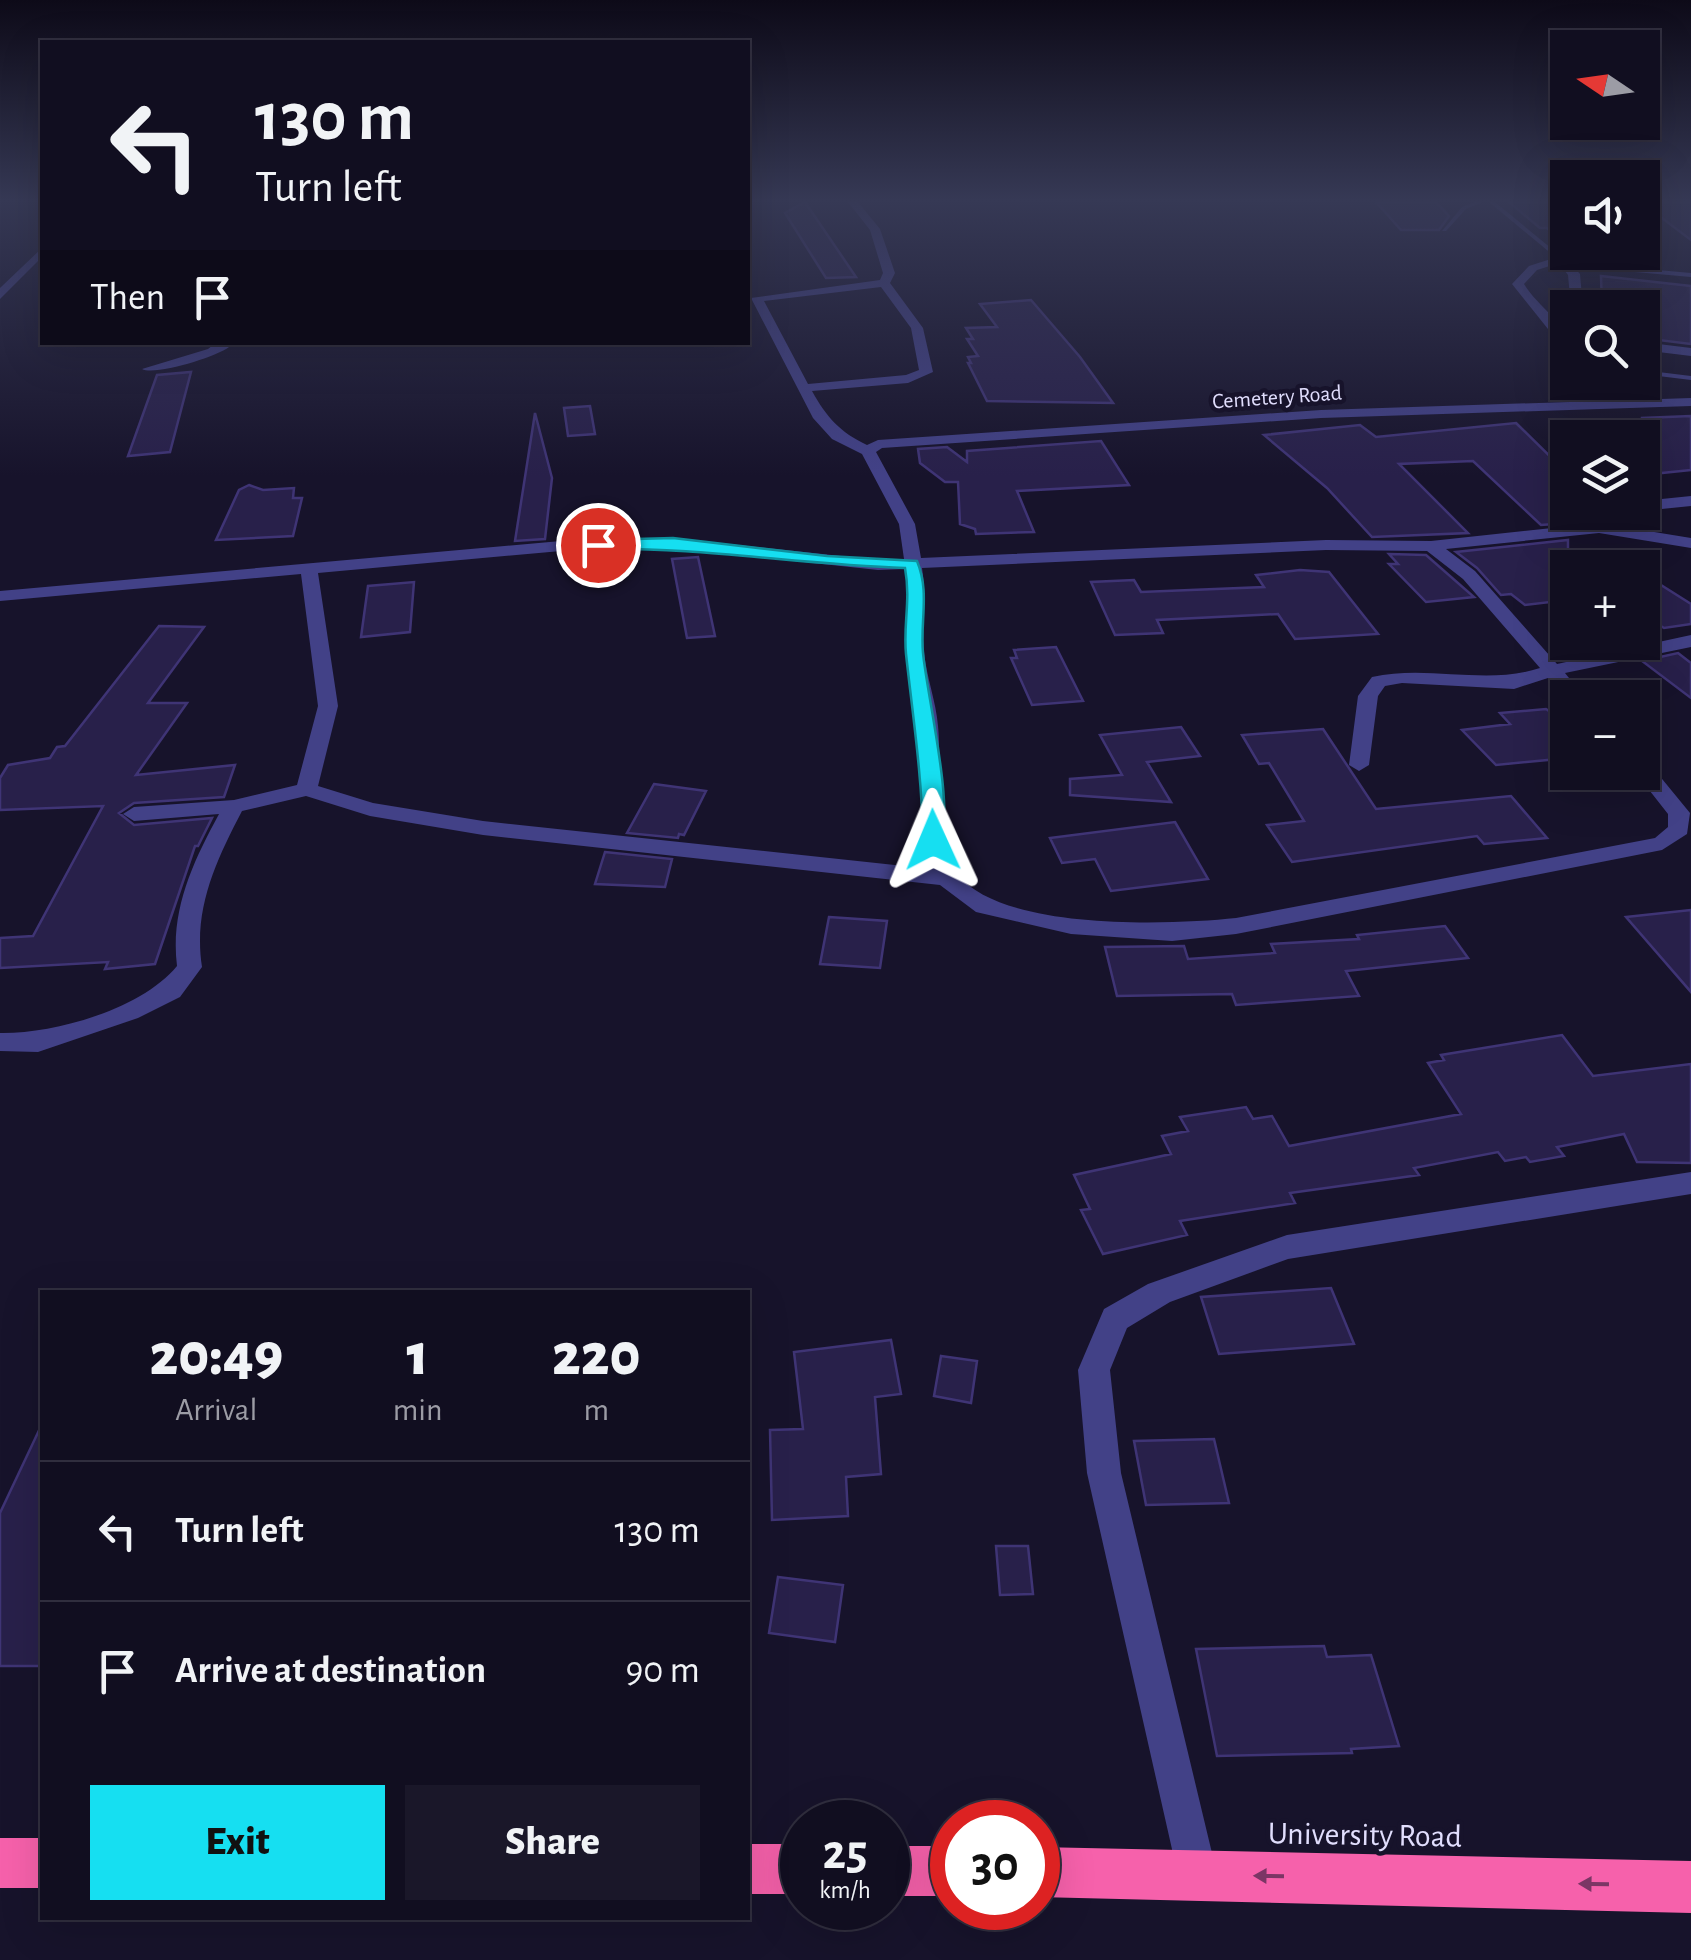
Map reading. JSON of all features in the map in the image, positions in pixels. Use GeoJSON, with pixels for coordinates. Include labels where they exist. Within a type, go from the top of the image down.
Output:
{"type":"FeatureCollection","features":[{"type":"Feature","properties":{"kind":"highway"},"geometry":{"type":"LineString","coordinates":[[0,1863],[40,1863]]}},
{"type":"Feature","properties":{"kind":"highway"},"geometry":{"type":"LineString","coordinates":[[750,1869],[780,1870]]}},
{"type":"Feature","properties":{"kind":"highway","name":"University Road"},"geometry":{"type":"LineString","coordinates":[[1060,1872],[1691,1886]]}},
{"type":"Feature","properties":{"kind":"street"},"geometry":{"type":"LineString","coordinates":[[754,293],[818,415],[837,436],[868,451],[908,524],[918,597],[914,648],[932,772],[933,840],[946,878]]}},
{"type":"Feature","properties":{"kind":"street"},"geometry":{"type":"LineString","coordinates":[[757,298],[795,293]]}},
{"type":"Feature","properties":{"kind":"street"},"geometry":{"type":"LineString","coordinates":[[804,388],[908,379],[926,372],[916,328],[891,293]]}},
{"type":"Feature","properties":{"kind":"street"},"geometry":{"type":"LineString","coordinates":[[1524,293],[1550,318]]}},
{"type":"Feature","properties":{"kind":"street"},"geometry":{"type":"LineString","coordinates":[[149,370],[213,352],[222,345]]}},
{"type":"Feature","properties":{"kind":"street"},"geometry":{"type":"LineString","coordinates":[[1660,348],[1691,352]]}},
{"type":"Feature","properties":{"kind":"street","name":"Cemetery Road"},"geometry":{"type":"LineString","coordinates":[[868,451],[878,444],[1320,414],[1691,402]]}},
{"type":"Feature","properties":{"kind":"street"},"geometry":{"type":"LineString","coordinates":[[1660,504],[1691,501]]}},
{"type":"Feature","properties":{"kind":"street"},"geometry":{"type":"LineString","coordinates":[[0,596],[561,546],[673,543],[827,561],[912,564],[1326,546],[1431,546],[1580,530]]}},
{"type":"Feature","properties":{"kind":"street"},"geometry":{"type":"LineString","coordinates":[[1611,530],[1691,543]]}},
{"type":"Feature","properties":{"kind":"street"},"geometry":{"type":"LineString","coordinates":[[1431,546],[1468,575],[1559,680]]}},
{"type":"Feature","properties":{"kind":"street"},"geometry":{"type":"LineString","coordinates":[[307,789],[328,706],[309,567]]}},
{"type":"Feature","properties":{"kind":"street"},"geometry":{"type":"LineString","coordinates":[[1360,765],[1368,696],[1378,681],[1402,677],[1514,683],[1550,671],[1691,641]]}},
{"type":"Feature","properties":{"kind":"street"},"geometry":{"type":"LineString","coordinates":[[134,814],[234,806],[307,789],[370,809],[482,828],[946,878],[984,908],[1071,926],[1172,933],[1236,926],[1662,843],[1680,829],[1679,812],[1660,788]]}},
{"type":"Feature","properties":{"kind":"street"},"geometry":{"type":"LineString","coordinates":[[0,1042],[38,1043],[129,1012],[171,992],[190,967],[185,947],[197,880],[234,806]]}},
{"type":"Feature","properties":{"kind":"street"},"geometry":{"type":"LineString","coordinates":[[1196,1874],[1104,1473],[1094,1370],[1115,1319],[1159,1293],[1287,1247],[1691,1183]]}},
{"type":"Feature","properties":{"kind":"lane"},"geometry":{"type":"LineString","coordinates":[[1660,374],[1691,378]]}},
{"type":"Feature","properties":{"kind":"building"},"geometry":{"type":"Polygon","coordinates":[[[1660,293],[1691,293],[1691,344],[1660,340],[1660,293]]]}},
{"type":"Feature","properties":{"kind":"building"},"geometry":{"type":"Polygon","coordinates":[[[1031,300],[1113,403],[987,401],[968,363],[968,357],[978,356],[967,339],[973,339],[966,328],[997,327],[980,304],[1031,300]]]}},
{"type":"Feature","properties":{"kind":"building"},"geometry":{"type":"Polygon","coordinates":[[[191,372],[170,452],[128,456],[157,375],[191,372]]]}},
{"type":"Feature","properties":{"kind":"building"},"geometry":{"type":"Polygon","coordinates":[[[590,406],[595,434],[568,436],[564,408],[590,406]]]}},
{"type":"Feature","properties":{"kind":"building"},"geometry":{"type":"Polygon","coordinates":[[[535,413],[552,478],[545,539],[515,541],[535,413]]]}},
{"type":"Feature","properties":{"kind":"building"},"geometry":{"type":"Polygon","coordinates":[[[1691,416],[1691,470],[1660,473],[1660,420],[1642,418],[1691,416]]]}},
{"type":"Feature","properties":{"kind":"building"},"geometry":{"type":"Polygon","coordinates":[[[1516,423],[1550,456],[1550,524],[1541,525],[1473,461],[1399,464],[1468,533],[1372,537],[1327,488],[1264,435],[1360,425],[1376,437],[1516,423]]]}},
{"type":"Feature","properties":{"kind":"building"},"geometry":{"type":"Polygon","coordinates":[[[1101,441],[1129,485],[1017,491],[1034,532],[976,534],[975,529],[960,524],[958,482],[945,482],[920,463],[918,449],[947,447],[967,462],[967,451],[1101,441]]]}},
{"type":"Feature","properties":{"kind":"building"},"geometry":{"type":"Polygon","coordinates":[[[249,485],[263,490],[294,488],[293,498],[302,498],[293,536],[216,540],[239,490],[249,485]]]}},
{"type":"Feature","properties":{"kind":"building"},"geometry":{"type":"Polygon","coordinates":[[[1568,540],[1568,550],[1550,550],[1550,602],[1525,605],[1511,594],[1501,595],[1456,552],[1568,540]]]}},
{"type":"Feature","properties":{"kind":"building"},"geometry":{"type":"Polygon","coordinates":[[[1389,554],[1426,555],[1474,597],[1426,602],[1389,564],[1398,564],[1389,554]]]}},
{"type":"Feature","properties":{"kind":"building"},"geometry":{"type":"Polygon","coordinates":[[[698,557],[715,636],[687,638],[672,559],[698,557]]]}},
{"type":"Feature","properties":{"kind":"building"},"geometry":{"type":"Polygon","coordinates":[[[1300,570],[1329,572],[1378,634],[1295,639],[1278,614],[1157,620],[1163,633],[1115,635],[1091,582],[1134,580],[1141,592],[1264,587],[1256,575],[1300,570]]]}},
{"type":"Feature","properties":{"kind":"building"},"geometry":{"type":"Polygon","coordinates":[[[414,582],[410,632],[361,637],[368,586],[414,582]]]}},
{"type":"Feature","properties":{"kind":"building"},"geometry":{"type":"Polygon","coordinates":[[[1660,584],[1691,604],[1691,624],[1660,625],[1660,584]]]}},
{"type":"Feature","properties":{"kind":"building"},"geometry":{"type":"Polygon","coordinates":[[[159,626],[204,627],[148,703],[187,703],[136,775],[235,765],[224,797],[134,803],[119,813],[134,825],[212,818],[195,846],[155,964],[105,969],[108,962],[0,968],[0,938],[33,936],[103,806],[0,810],[0,778],[8,765],[50,758],[57,747],[65,746],[159,626]]]}},
{"type":"Feature","properties":{"kind":"building"},"geometry":{"type":"Polygon","coordinates":[[[1056,647],[1083,701],[1032,705],[1011,658],[1017,658],[1014,650],[1056,647]]]}},
{"type":"Feature","properties":{"kind":"building"},"geometry":{"type":"Polygon","coordinates":[[[1678,653],[1691,663],[1691,698],[1642,661],[1678,653]]]}},
{"type":"Feature","properties":{"kind":"building"},"geometry":{"type":"Polygon","coordinates":[[[1550,712],[1550,760],[1496,765],[1462,730],[1510,724],[1500,713],[1550,712]]]}},
{"type":"Feature","properties":{"kind":"building"},"geometry":{"type":"Polygon","coordinates":[[[1181,727],[1200,756],[1147,762],[1171,802],[1070,795],[1070,779],[1122,775],[1100,735],[1181,727]]]}},
{"type":"Feature","properties":{"kind":"building"},"geometry":{"type":"Polygon","coordinates":[[[1323,729],[1376,809],[1511,796],[1547,838],[1484,844],[1477,836],[1292,862],[1267,825],[1304,821],[1269,763],[1259,764],[1242,735],[1323,729]]]}},
{"type":"Feature","properties":{"kind":"building"},"geometry":{"type":"Polygon","coordinates":[[[654,784],[706,791],[684,835],[679,834],[678,838],[627,833],[654,784]]]}},
{"type":"Feature","properties":{"kind":"building"},"geometry":{"type":"Polygon","coordinates":[[[1175,822],[1208,879],[1111,891],[1095,859],[1062,863],[1050,838],[1175,822]]]}},
{"type":"Feature","properties":{"kind":"building"},"geometry":{"type":"Polygon","coordinates":[[[605,852],[672,859],[665,887],[595,884],[605,852]]]}},
{"type":"Feature","properties":{"kind":"building"},"geometry":{"type":"Polygon","coordinates":[[[1691,910],[1691,992],[1626,917],[1691,910]]]}},
{"type":"Feature","properties":{"kind":"building"},"geometry":{"type":"Polygon","coordinates":[[[829,917],[887,921],[880,968],[820,964],[829,917]]]}},
{"type":"Feature","properties":{"kind":"building"},"geometry":{"type":"Polygon","coordinates":[[[1445,926],[1468,958],[1346,971],[1359,996],[1236,1005],[1232,994],[1117,996],[1105,947],[1184,946],[1188,959],[1275,953],[1271,944],[1359,939],[1357,935],[1445,926]]]}},
{"type":"Feature","properties":{"kind":"building"},"geometry":{"type":"Polygon","coordinates":[[[1562,1035],[1593,1076],[1691,1064],[1691,1163],[1637,1162],[1624,1134],[1557,1147],[1564,1156],[1530,1162],[1526,1157],[1505,1161],[1498,1152],[1414,1168],[1419,1175],[1290,1193],[1295,1203],[1180,1221],[1187,1235],[1103,1254],[1081,1210],[1090,1209],[1074,1175],[1171,1154],[1162,1136],[1188,1131],[1180,1117],[1246,1107],[1253,1119],[1272,1116],[1289,1146],[1461,1114],[1428,1063],[1444,1060],[1441,1055],[1562,1035]]]}},
{"type":"Feature","properties":{"kind":"building"},"geometry":{"type":"Polygon","coordinates":[[[1331,1288],[1354,1344],[1219,1354],[1201,1297],[1331,1288]]]}},
{"type":"Feature","properties":{"kind":"building"},"geometry":{"type":"Polygon","coordinates":[[[891,1340],[901,1394],[875,1397],[881,1474],[846,1477],[848,1516],[772,1520],[770,1430],[803,1429],[794,1352],[891,1340]]]}},
{"type":"Feature","properties":{"kind":"building"},"geometry":{"type":"Polygon","coordinates":[[[941,1356],[977,1361],[971,1403],[934,1396],[941,1356]]]}},
{"type":"Feature","properties":{"kind":"building"},"geometry":{"type":"Polygon","coordinates":[[[40,1428],[40,1666],[0,1666],[0,1513],[40,1428]]]}},
{"type":"Feature","properties":{"kind":"building"},"geometry":{"type":"Polygon","coordinates":[[[1214,1439],[1229,1503],[1146,1505],[1134,1441],[1214,1439]]]}},
{"type":"Feature","properties":{"kind":"building"},"geometry":{"type":"Polygon","coordinates":[[[996,1546],[1028,1546],[1033,1594],[1000,1595],[996,1546]]]}},
{"type":"Feature","properties":{"kind":"building"},"geometry":{"type":"Polygon","coordinates":[[[778,1577],[843,1585],[835,1642],[769,1633],[778,1577]]]}},
{"type":"Feature","properties":{"kind":"building"},"geometry":{"type":"Polygon","coordinates":[[[1324,1646],[1327,1657],[1371,1655],[1399,1746],[1351,1749],[1352,1753],[1217,1756],[1196,1649],[1324,1646]]]}},
{"type":"Feature","properties":{"kind":"route"},"geometry":{"type":"LineString","coordinates":[[598,545],[673,543],[827,561],[912,564],[918,597],[914,648],[928,723],[933,840]]}}]}
